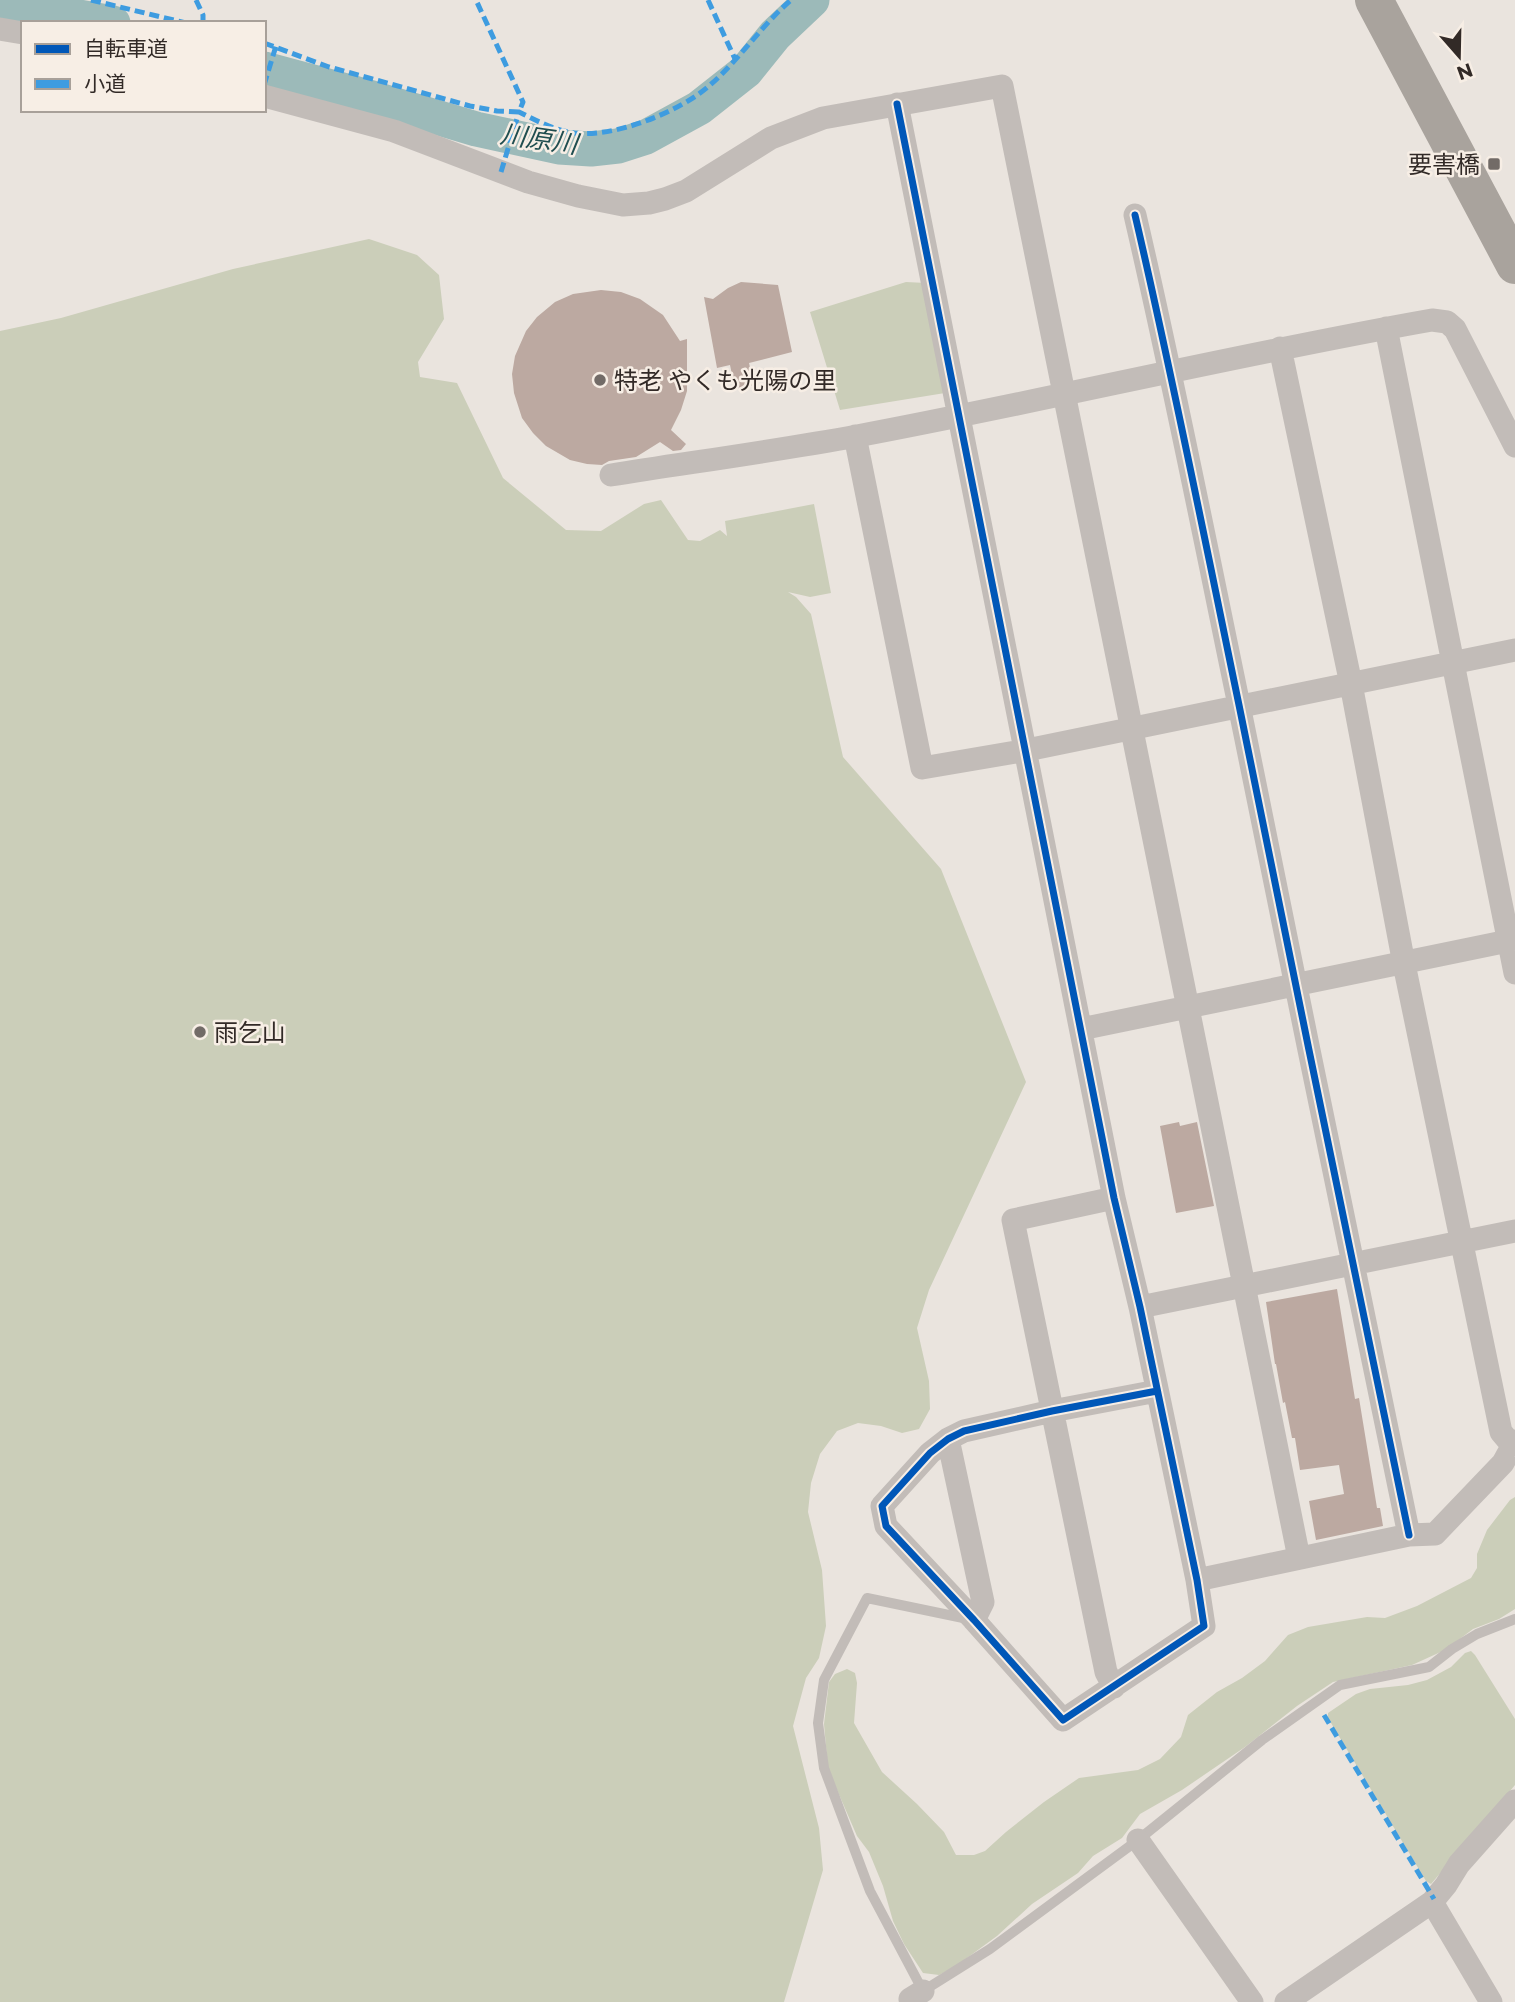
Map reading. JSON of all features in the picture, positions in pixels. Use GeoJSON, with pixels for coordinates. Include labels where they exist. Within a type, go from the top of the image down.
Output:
{"type":"FeatureCollection","features":[{"type":"Feature","properties":{"kind":"highway"},"geometry":{"type":"LineString","coordinates":[[1374,0],[1515,265]]}},
{"type":"Feature","properties":{"kind":"street"},"geometry":{"type":"LineString","coordinates":[[0,29],[21,33]]}},
{"type":"Feature","properties":{"kind":"street"},"geometry":{"type":"LineString","coordinates":[[266,97],[394,131],[528,182],[624,205],[649,203],[686,191],[771,138],[823,118],[1002,86],[1299,1558]]}},
{"type":"Feature","properties":{"kind":"street"},"geometry":{"type":"LineString","coordinates":[[897,104],[1114,1198],[1140,1307],[1197,1580],[1203,1626],[1063,1720],[886,1526],[882,1506],[930,1454],[948,1438],[964,1431],[1157,1391]]}},
{"type":"Feature","properties":{"kind":"street"},"geometry":{"type":"LineString","coordinates":[[1135,215],[1171,371],[1409,1535]]}},
{"type":"Feature","properties":{"kind":"street"},"geometry":{"type":"LineString","coordinates":[[611,475],[855,436],[1280,348],[1432,320],[1447,322],[1455,329],[1515,446]]}},
{"type":"Feature","properties":{"kind":"street"},"geometry":{"type":"LineString","coordinates":[[1386,328],[1515,973]]}},
{"type":"Feature","properties":{"kind":"street"},"geometry":{"type":"LineString","coordinates":[[1197,1580],[1409,1535],[1435,1534],[1503,1463],[1514,1443],[1501,1432],[1404,964],[1351,684],[1280,348]]}},
{"type":"Feature","properties":{"kind":"street"},"geometry":{"type":"LineString","coordinates":[[855,436],[922,768],[1027,750],[1515,650]]}},
{"type":"Feature","properties":{"kind":"street"},"geometry":{"type":"LineString","coordinates":[[1082,1029],[1508,941]]}},
{"type":"Feature","properties":{"kind":"street"},"geometry":{"type":"LineString","coordinates":[[1114,1198],[1013,1220],[1106,1672],[1114,1687]]}},
{"type":"Feature","properties":{"kind":"street"},"geometry":{"type":"LineString","coordinates":[[1140,1307],[1515,1231]]}},
{"type":"Feature","properties":{"kind":"street"},"geometry":{"type":"LineString","coordinates":[[948,1438],[983,1602],[974,1620]]}},
{"type":"Feature","properties":{"kind":"street"},"geometry":{"type":"LineString","coordinates":[[1286,2002],[1432,1902],[1459,1864],[1515,1801]]}},
{"type":"Feature","properties":{"kind":"street"},"geometry":{"type":"LineString","coordinates":[[1138,1840],[1252,2002]]}},
{"type":"Feature","properties":{"kind":"street"},"geometry":{"type":"LineString","coordinates":[[1432,1902],[1491,2002]]}},
{"type":"Feature","properties":{"kind":"lane"},"geometry":{"type":"LineString","coordinates":[[974,1620],[867,1598],[824,1680],[822,1691],[818,1723],[824,1768],[913,1998],[990,1949],[1138,1840],[1262,1740],[1340,1685],[1429,1667],[1477,1634],[1515,1619]]}},
{"type":"Feature","properties":{"kind":"green space"},"geometry":{"type":"Polygon","coordinates":[[[369,239],[417,255],[439,275],[444,319],[418,362],[420,377],[457,383],[503,478],[566,530],[601,531],[644,504],[661,500],[688,540],[700,541],[720,530],[727,536],[725,521],[814,504],[831,593],[810,597],[788,592],[811,614],[843,757],[941,869],[1026,1082],[929,1290],[917,1328],[929,1381],[930,1409],[919,1429],[902,1433],[881,1426],[858,1423],[837,1431],[820,1454],[811,1483],[808,1512],[822,1570],[826,1626],[819,1658],[806,1678],[793,1726],[819,1828],[823,1870],[784,2002],[0,2002],[0,331],[61,318],[233,269],[369,239]]]}},
{"type":"Feature","properties":{"kind":"green space"},"geometry":{"type":"Polygon","coordinates":[[[906,282],[926,283],[945,393],[840,410],[810,312],[906,282]]]}},
{"type":"Feature","properties":{"kind":"green space"},"geometry":{"type":"Polygon","coordinates":[[[1515,1497],[1515,1609],[1499,1619],[1473,1629],[1445,1650],[1412,1665],[1333,1682],[1245,1747],[1182,1790],[1140,1814],[1122,1838],[1093,1856],[1078,1873],[1032,1904],[997,1936],[956,1966],[939,1975],[923,1973],[893,1921],[869,1852],[857,1836],[828,1769],[824,1724],[829,1682],[835,1674],[847,1669],[855,1673],[857,1683],[854,1723],[882,1772],[944,1832],[956,1855],[974,1855],[985,1851],[1044,1802],[1079,1778],[1138,1770],[1160,1759],[1181,1737],[1188,1715],[1217,1692],[1265,1661],[1288,1635],[1308,1627],[1367,1617],[1385,1618],[1417,1606],[1471,1578],[1477,1568],[1477,1554],[1487,1530],[1515,1497]]]}},
{"type":"Feature","properties":{"kind":"green space"},"geometry":{"type":"Polygon","coordinates":[[[1471,1651],[1515,1719],[1515,1785],[1431,1884],[1426,1881],[1328,1718],[1328,1713],[1356,1694],[1370,1689],[1427,1680],[1451,1667],[1465,1653],[1471,1651]]]}},
{"type":"Feature","properties":{"kind":"building"},"geometry":{"type":"Polygon","coordinates":[[[741,282],[778,285],[792,352],[749,363],[754,385],[735,389],[730,365],[717,368],[704,297],[713,299],[741,282]]]}},
{"type":"Feature","properties":{"kind":"building","name":"特老 やくも光陽の里"},"geometry":{"type":"Polygon","coordinates":[[[601,290],[621,292],[640,299],[663,315],[680,341],[687,339],[687,391],[671,430],[686,444],[681,450],[673,451],[660,442],[636,457],[609,461],[602,465],[587,464],[570,460],[546,446],[522,418],[514,393],[512,374],[515,356],[526,331],[537,317],[555,302],[573,294],[601,290]]]}},
{"type":"Feature","properties":{"kind":"building"},"geometry":{"type":"Polygon","coordinates":[[[1179,1122],[1180,1126],[1197,1122],[1214,1206],[1176,1213],[1160,1126],[1179,1122]]]}},
{"type":"Feature","properties":{"kind":"building"},"geometry":{"type":"Polygon","coordinates":[[[1337,1289],[1355,1399],[1359,1398],[1377,1508],[1380,1508],[1383,1526],[1316,1540],[1309,1501],[1344,1494],[1339,1465],[1300,1470],[1295,1438],[1292,1438],[1275,1364],[1266,1302],[1337,1289]]]}},
{"type":"Feature","properties":{"kind":"waterway","name":"川原川"},"geometry":{"type":"LineString","coordinates":[[266,70],[476,129],[559,147],[591,149],[618,146],[646,137],[699,108],[746,71],[775,35],[812,0]]}},
{"type":"Feature","properties":{"kind":"waterway","name":"川原川"},"geometry":{"type":"LineString","coordinates":[[0,3],[102,21]]}},
{"type":"Feature","properties":{"kind":"marked path"},"geometry":{"type":"LineString","coordinates":[[91,0],[178,21]]}},
{"type":"Feature","properties":{"kind":"marked path"},"geometry":{"type":"LineString","coordinates":[[196,0],[203,21]]}},
{"type":"Feature","properties":{"kind":"marked path"},"geometry":{"type":"LineString","coordinates":[[266,44],[329,67],[470,106],[519,112],[523,102],[476,0]]}},
{"type":"Feature","properties":{"kind":"marked path"},"geometry":{"type":"LineString","coordinates":[[708,0],[735,59]]}},
{"type":"Feature","properties":{"kind":"marked path"},"geometry":{"type":"LineString","coordinates":[[501,172],[519,112],[559,130],[574,133],[608,131],[664,114],[709,86],[791,0]]}},
{"type":"Feature","properties":{"kind":"marked path"},"geometry":{"type":"LineString","coordinates":[[266,78],[276,46]]}},
{"type":"Feature","properties":{"kind":"marked path"},"geometry":{"type":"LineString","coordinates":[[1324,1715],[1434,1899]]}},
{"type":"Feature","properties":{"kind":"cycle path"},"geometry":{"type":"LineString","coordinates":[[897,104],[1114,1198],[1140,1307],[1197,1580],[1204,1626],[1063,1720],[886,1526],[882,1506],[930,1453],[964,1431],[1157,1391]]}},
{"type":"Feature","properties":{"kind":"cycle path"},"geometry":{"type":"LineString","coordinates":[[1135,215],[1409,1535]]}},
{"type":"Feature","properties":{"kind":"place","name":"要害橋"},"geometry":{"type":"Point","coordinates":[1494,164]}},
{"type":"Feature","properties":{"kind":"place","name":"特老 やくも光陽の里"},"geometry":{"type":"Point","coordinates":[600,380]}},
{"type":"Feature","properties":{"kind":"place","name":"雨乞山"},"geometry":{"type":"Point","coordinates":[200,1032]}}]}
